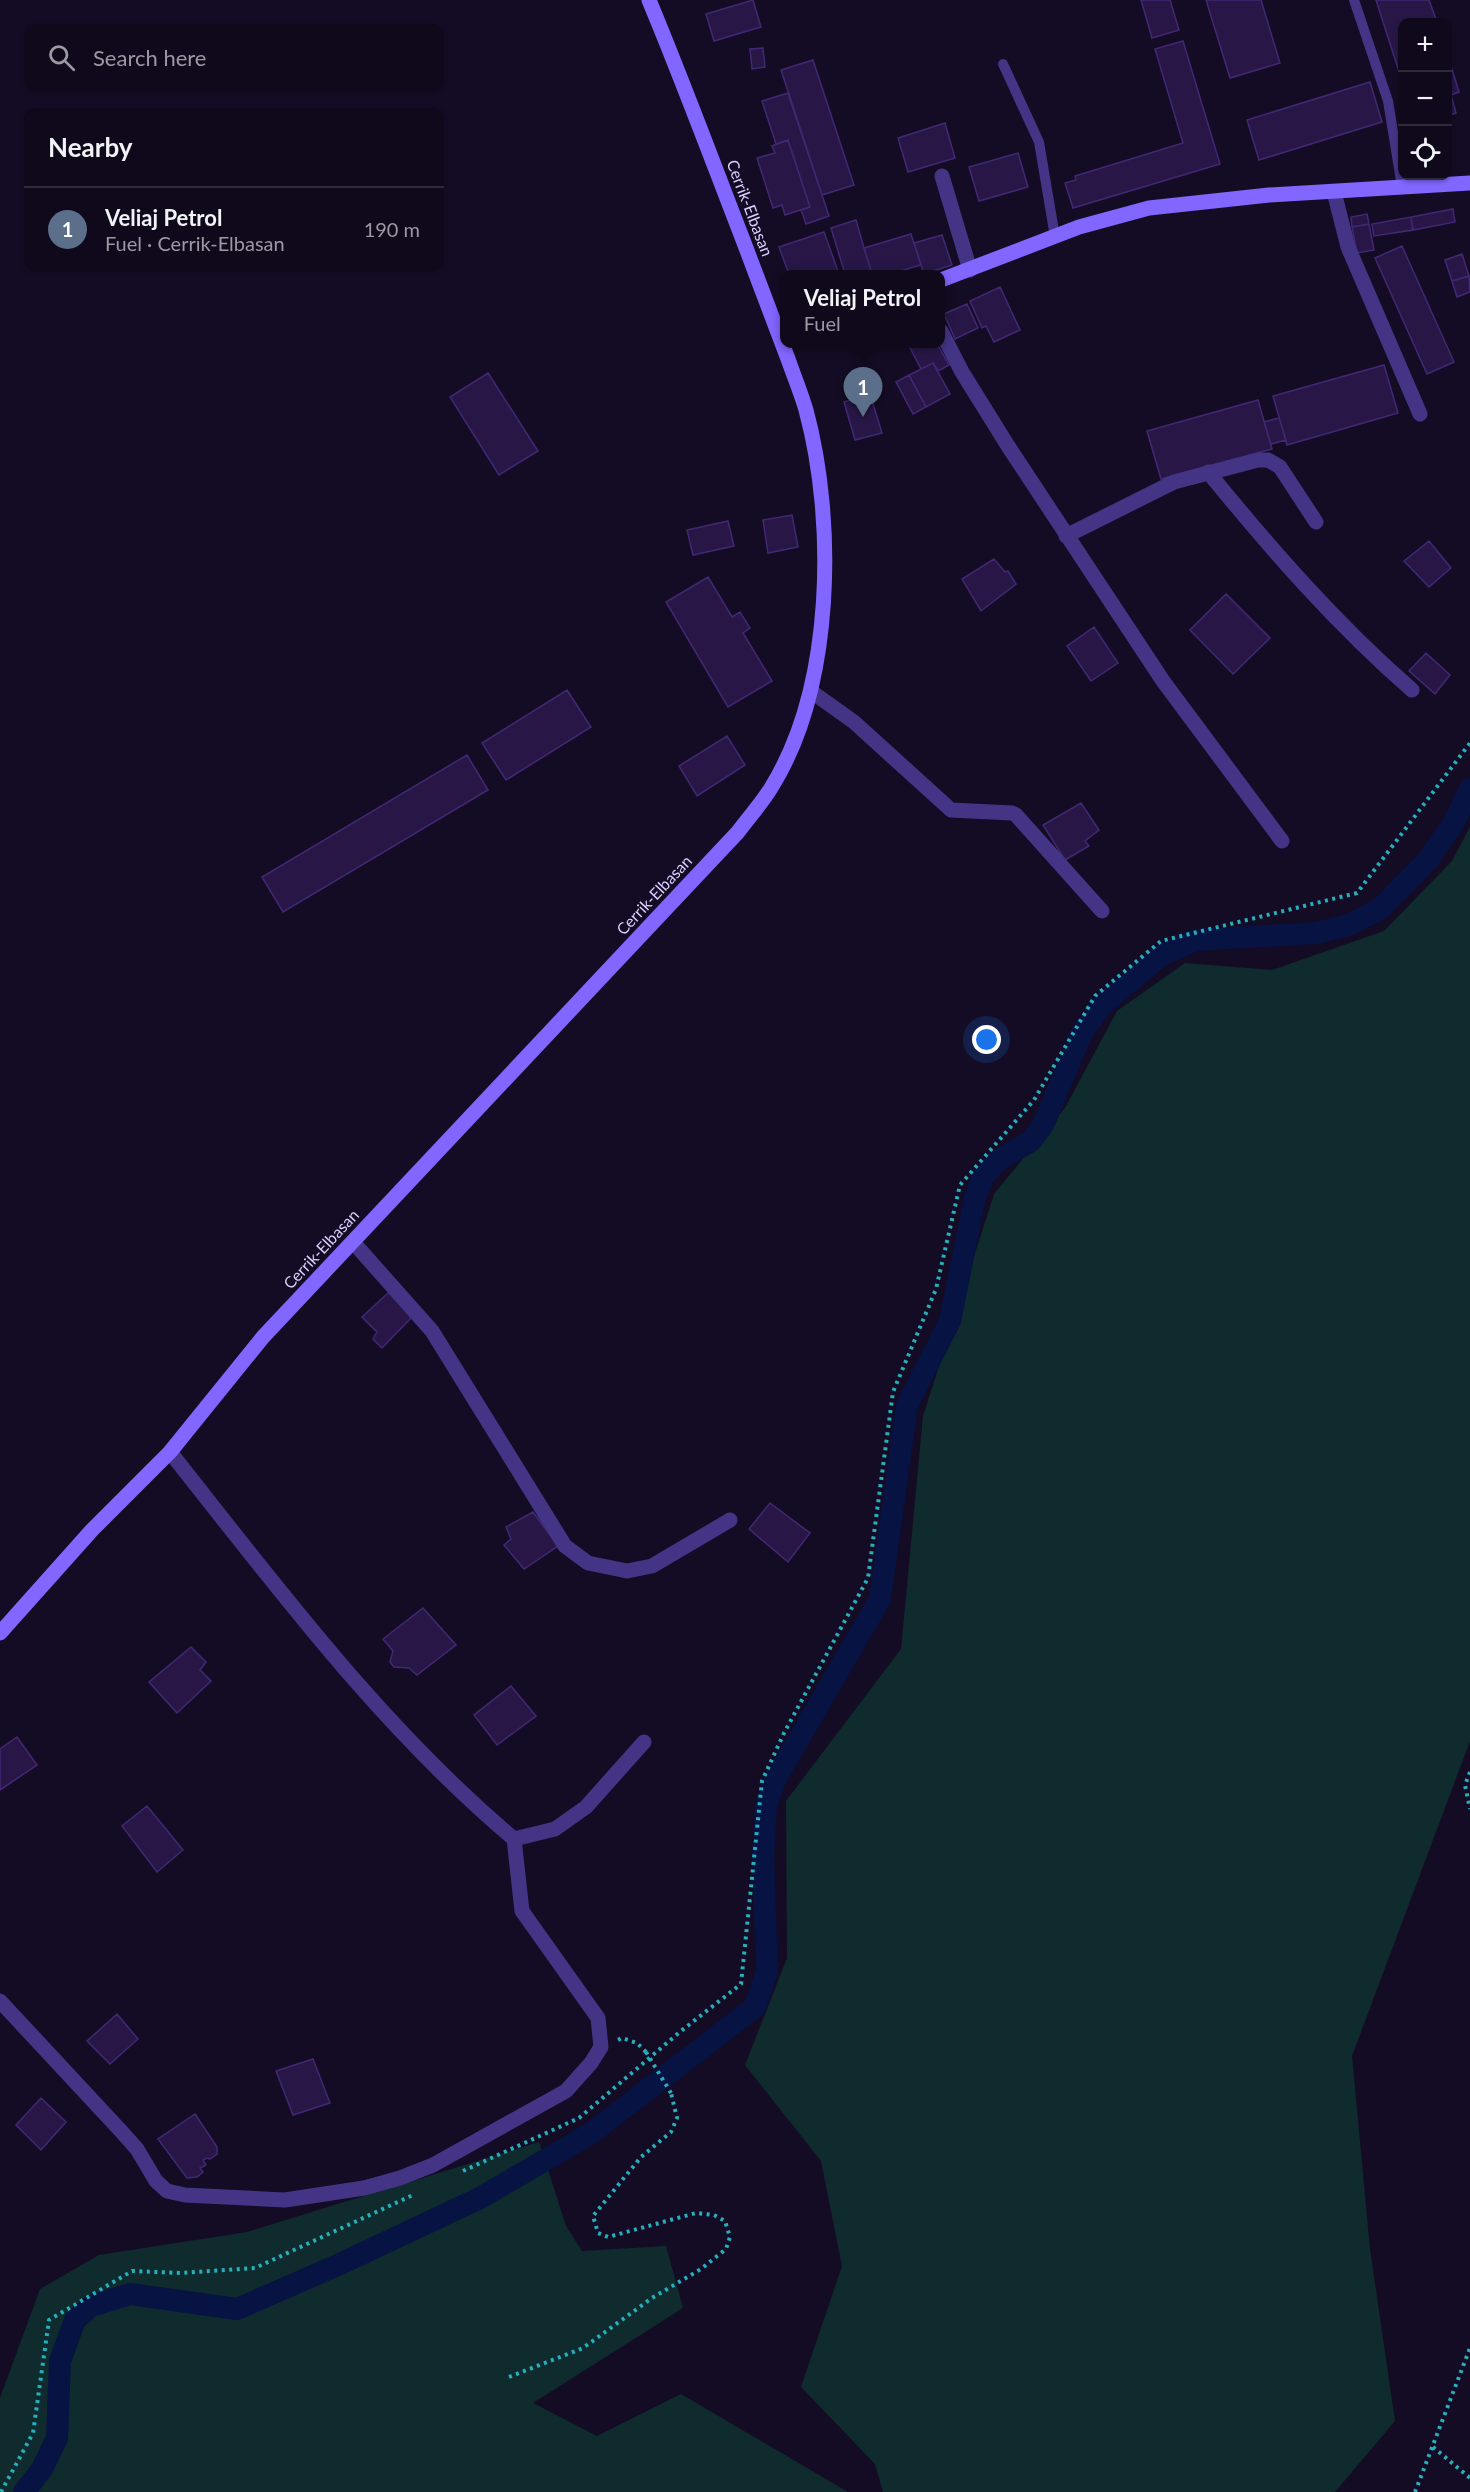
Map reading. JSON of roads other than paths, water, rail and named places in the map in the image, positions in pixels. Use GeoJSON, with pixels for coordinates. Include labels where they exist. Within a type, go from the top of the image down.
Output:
{"type":"FeatureCollection","features":[{"type":"Feature","properties":{"kind":"main road","name":"Cerrik-Elbasan"},"geometry":{"type":"LineString","coordinates":[[649,0],[780,332]]}},
{"type":"Feature","properties":{"kind":"main road"},"geometry":{"type":"LineString","coordinates":[[945,279],[1079,227],[1149,208],[1269,195],[1470,183]]}},
{"type":"Feature","properties":{"kind":"main road","name":"Cerrik-Elbasan"},"geometry":{"type":"LineString","coordinates":[[0,1633],[92,1530],[170,1452],[263,1337],[738,831],[771,788],[792,744],[812,692],[825,563],[824,506],[815,446],[786,348]]}},
{"type":"Feature","properties":{"kind":"street"},"geometry":{"type":"LineString","coordinates":[[942,176],[970,270]]}},
{"type":"Feature","properties":{"kind":"street"},"geometry":{"type":"LineString","coordinates":[[1334,192],[1348,247],[1420,414]]}},
{"type":"Feature","properties":{"kind":"street"},"geometry":{"type":"LineString","coordinates":[[945,339],[962,372],[1066,536],[1162,681],[1282,841]]}},
{"type":"Feature","properties":{"kind":"street"},"geometry":{"type":"LineString","coordinates":[[1066,536],[1174,482],[1258,459],[1275,463],[1280,467],[1316,522]]}},
{"type":"Feature","properties":{"kind":"street"},"geometry":{"type":"LineString","coordinates":[[1208,472],[1316,598],[1372,656],[1412,690]]}},
{"type":"Feature","properties":{"kind":"street"},"geometry":{"type":"LineString","coordinates":[[812,692],[854,722],[951,810],[1016,815],[1101,911]]}},
{"type":"Feature","properties":{"kind":"street"},"geometry":{"type":"LineString","coordinates":[[352,1242],[432,1331],[565,1546],[588,1563],[627,1571],[652,1566],[730,1520]]}},
{"type":"Feature","properties":{"kind":"street"},"geometry":{"type":"LineString","coordinates":[[0,2001],[137,2149],[156,2181],[167,2191],[185,2195],[285,2200],[364,2188],[400,2178],[433,2165],[566,2091],[591,2063],[601,2047],[598,2018],[522,1911],[514,1839],[467,1796],[377,1706],[340,1664],[170,1452]]}},
{"type":"Feature","properties":{"kind":"street"},"geometry":{"type":"LineString","coordinates":[[514,1839],[555,1829],[586,1807],[644,1742]]}},
{"type":"Feature","properties":{"kind":"lane"},"geometry":{"type":"LineString","coordinates":[[1354,0],[1388,101],[1402,187]]}},
{"type":"Feature","properties":{"kind":"lane"},"geometry":{"type":"LineString","coordinates":[[1003,64],[1039,142],[1055,237]]}},
{"type":"Feature","properties":{"kind":"waterway"},"geometry":{"type":"LineString","coordinates":[[24,2492],[42,2469],[57,2438],[60,2361],[75,2320],[91,2306],[130,2294],[237,2309],[340,2264],[480,2198],[590,2134],[755,2007],[767,1971],[763,1858],[766,1806],[776,1778],[880,1599],[907,1405],[950,1321],[975,1197],[983,1177],[997,1161],[1031,1141],[1043,1125],[1082,1033],[1101,1006],[1160,956],[1196,940],[1317,933],[1351,924],[1381,908],[1428,860],[1453,824],[1470,789]]}},
{"type":"Feature","properties":{"kind":"place","name":"Veliaj Petrol"},"geometry":{"type":"Point","coordinates":[863,417]}}]}
